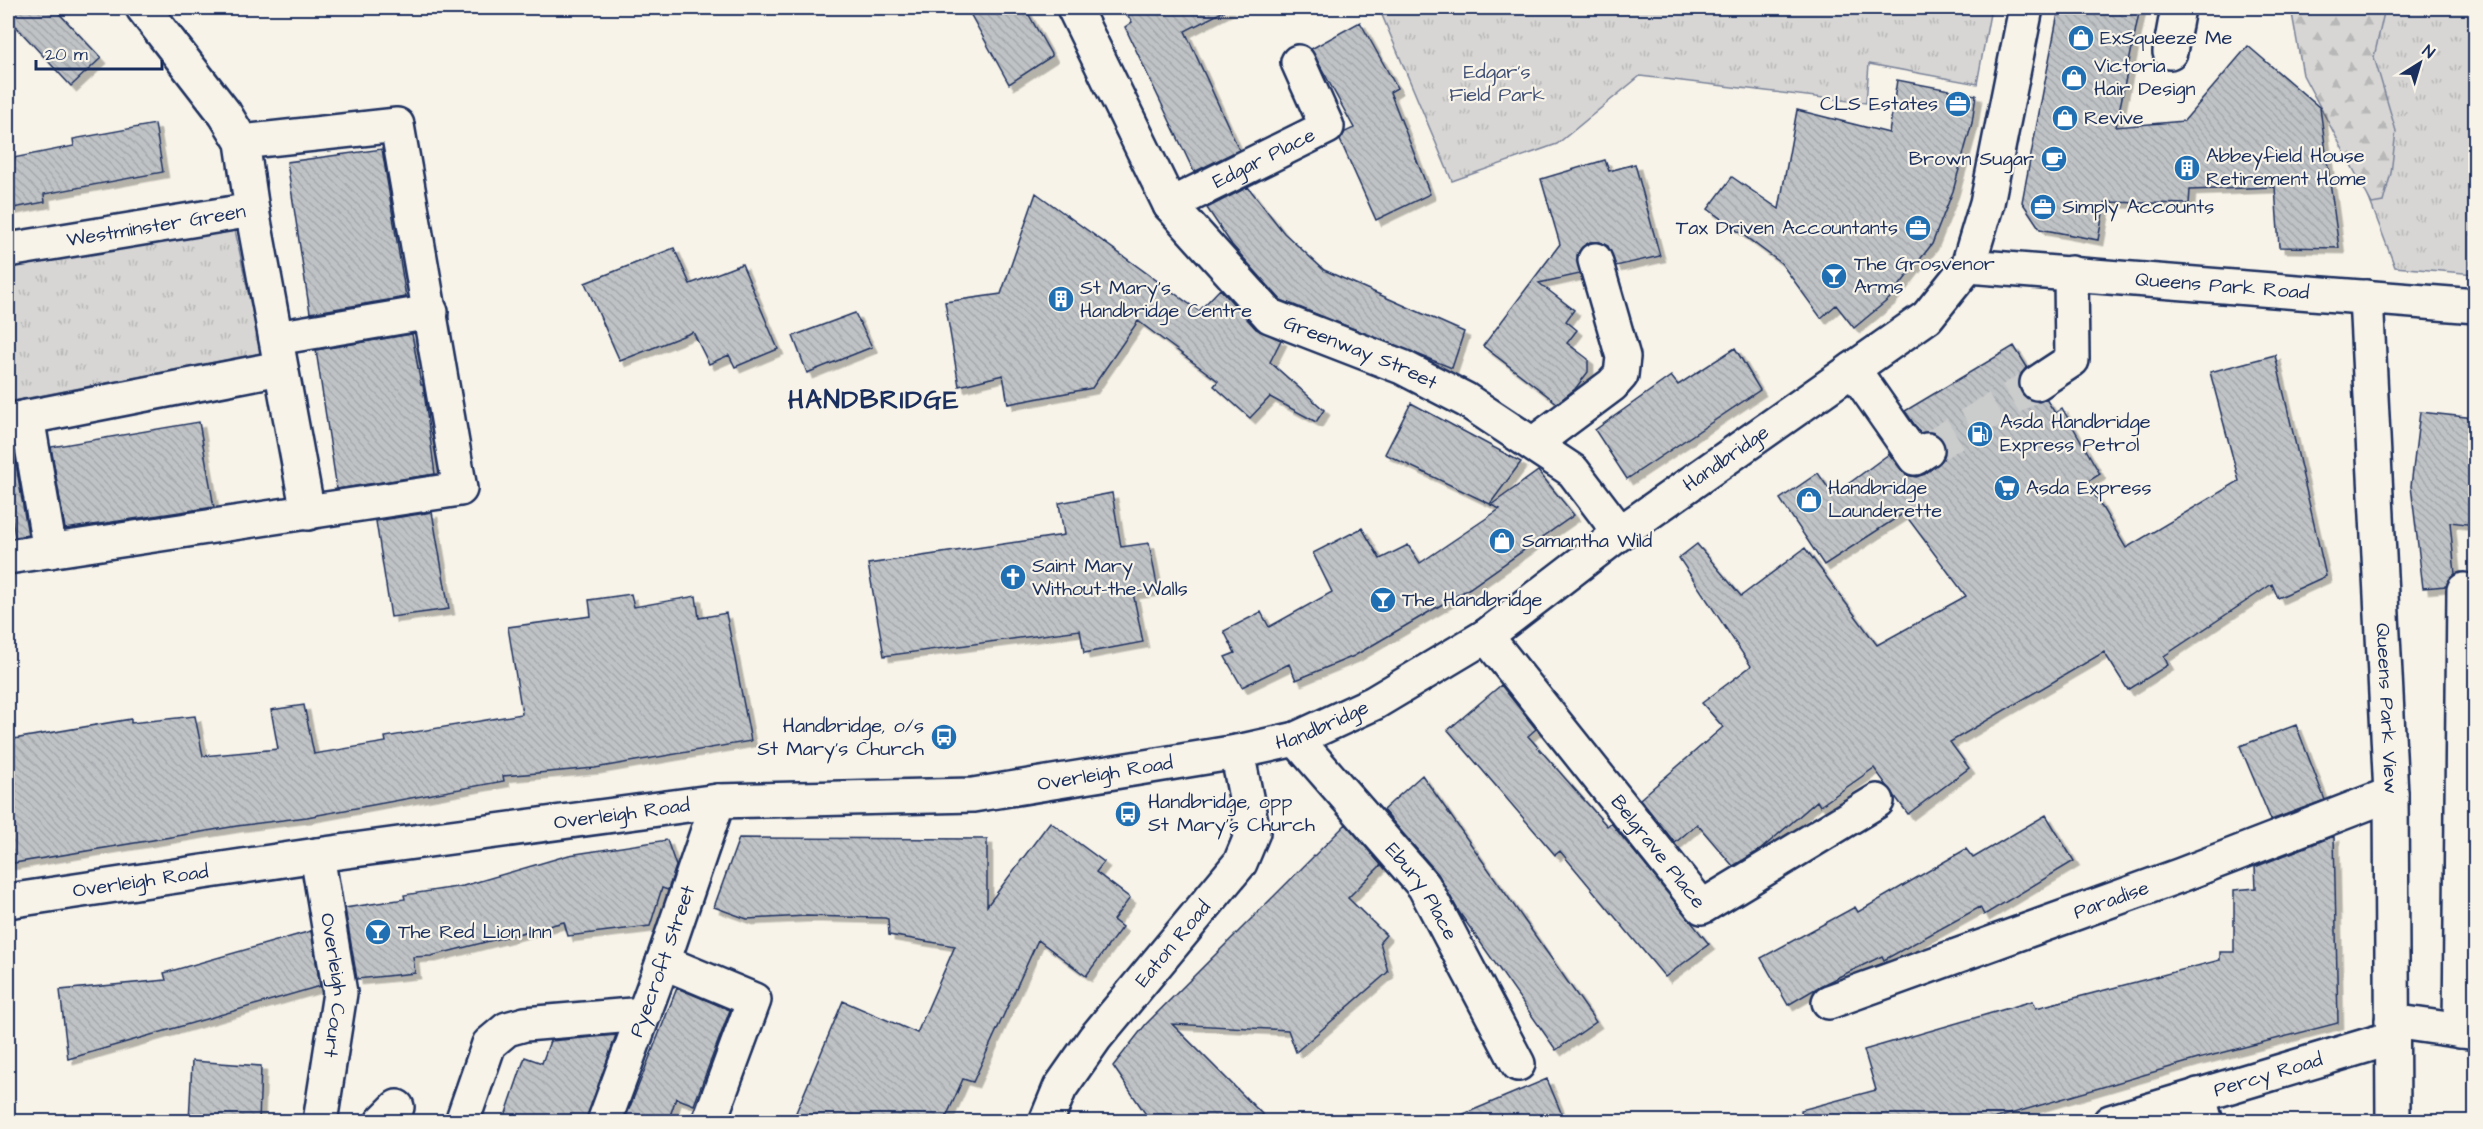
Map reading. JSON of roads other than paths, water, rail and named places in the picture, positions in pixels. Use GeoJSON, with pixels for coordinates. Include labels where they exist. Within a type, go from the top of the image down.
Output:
{"type":"FeatureCollection","features":[{"type":"Feature","properties":{"kind":"street"},"geometry":{"type":"LineString","coordinates":[[142,8],[225,114],[242,142],[252,210]]}},
{"type":"Feature","properties":{"kind":"street","name":"Greenway Street"},"geometry":{"type":"LineString","coordinates":[[1074,8],[1170,205],[1270,316],[1402,367],[1466,400],[1573,471],[1620,533]]}},
{"type":"Feature","properties":{"kind":"street","name":"Handbridge"},"geometry":{"type":"LineString","coordinates":[[1237,752],[1296,738],[1374,703],[1486,636],[1620,533],[1927,317],[1968,266],[1987,203],[2026,8]]}},
{"type":"Feature","properties":{"kind":"street"},"geometry":{"type":"LineString","coordinates":[[2170,52],[2178,8]]}},
{"type":"Feature","properties":{"kind":"street","name":"Edgar Place"},"geometry":{"type":"LineString","coordinates":[[1170,205],[1327,127],[1299,62]]}},
{"type":"Feature","properties":{"kind":"street"},"geometry":{"type":"LineString","coordinates":[[8,557],[460,489],[397,125],[242,142]]}},
{"type":"Feature","properties":{"kind":"street","name":"Westminster Green"},"geometry":{"type":"LineString","coordinates":[[8,250],[252,210],[308,513]]}},
{"type":"Feature","properties":{"kind":"street"},"geometry":{"type":"LineString","coordinates":[[1533,444],[1612,385],[1621,375],[1623,357],[1595,260]]}},
{"type":"Feature","properties":{"kind":"street","name":"Queens Park Road"},"geometry":{"type":"LineString","coordinates":[[1968,266],[2475,306]]}},
{"type":"Feature","properties":{"kind":"street"},"geometry":{"type":"LineString","coordinates":[[2037,383],[2072,360],[2071,273]]}},
{"type":"Feature","properties":{"kind":"street","name":"Queens Park View"},"geometry":{"type":"LineString","coordinates":[[2366,297],[2391,794],[2394,1122]]}},
{"type":"Feature","properties":{"kind":"street"},"geometry":{"type":"LineString","coordinates":[[50,551],[17,419],[431,312]]}},
{"type":"Feature","properties":{"kind":"street"},"geometry":{"type":"LineString","coordinates":[[1853,369],[1915,458],[1927,450]]}},
{"type":"Feature","properties":{"kind":"street"},"geometry":{"type":"LineString","coordinates":[[2392,1030],[2468,1032],[2464,590]]}},
{"type":"Feature","properties":{"kind":"street","name":"Belgrave Place"},"geometry":{"type":"LineString","coordinates":[[1486,636],[1702,907],[1877,801]]}},
{"type":"Feature","properties":{"kind":"street","name":"Ebury Place"},"geometry":{"type":"LineString","coordinates":[[1296,738],[1424,886],[1518,1064]]}},
{"type":"Feature","properties":{"kind":"street","name":"Overleigh Road"},"geometry":{"type":"LineString","coordinates":[[8,901],[318,855],[718,801],[973,795],[1237,752]]}},
{"type":"Feature","properties":{"kind":"street","name":"Eaton Road"},"geometry":{"type":"LineString","coordinates":[[1046,1122],[1060,1088],[1095,1038],[1240,863],[1253,832],[1237,752]]}},
{"type":"Feature","properties":{"kind":"street","name":"Paradise"},"geometry":{"type":"LineString","coordinates":[[1829,1002],[2170,879],[2391,794]]}},
{"type":"Feature","properties":{"kind":"street","name":"Pyecroft Street"},"geometry":{"type":"LineString","coordinates":[[604,1122],[663,962],[718,801]]}},
{"type":"Feature","properties":{"kind":"street","name":"Overleigh Court"},"geometry":{"type":"LineString","coordinates":[[318,855],[340,993],[327,1120]]}},
{"type":"Feature","properties":{"kind":"street"},"geometry":{"type":"LineString","coordinates":[[663,962],[754,1000],[709,1122]]}},
{"type":"Feature","properties":{"kind":"street"},"geometry":{"type":"LineString","coordinates":[[462,1122],[489,1044],[507,1029],[525,1024],[644,1014]]}},
{"type":"Feature","properties":{"kind":"street","name":"Percy Road"},"geometry":{"type":"LineString","coordinates":[[2110,1122],[2202,1108],[2392,1030]]}},
{"type":"Feature","properties":{"kind":"tunnel"},"geometry":{"type":"LineString","coordinates":[[1927,450],[2037,383]]}},
{"type":"Feature","properties":{"kind":"place","name":"ExSqueeze Me"},"geometry":{"type":"Point","coordinates":[2081,38]}},
{"type":"Feature","properties":{"kind":"place","name":"Victoria Hair Design"},"geometry":{"type":"Point","coordinates":[2074,78]}},
{"type":"Feature","properties":{"kind":"place","name":"CLS Estates"},"geometry":{"type":"Point","coordinates":[1958,104]}},
{"type":"Feature","properties":{"kind":"place","name":"Revive"},"geometry":{"type":"Point","coordinates":[2065,118]}},
{"type":"Feature","properties":{"kind":"place","name":"Brown Sugar"},"geometry":{"type":"Point","coordinates":[2054,159]}},
{"type":"Feature","properties":{"kind":"place","name":"Abbeyfield House Retirement Home"},"geometry":{"type":"Point","coordinates":[2187,168]}},
{"type":"Feature","properties":{"kind":"place","name":"Simply Accounts"},"geometry":{"type":"Point","coordinates":[2043,207]}},
{"type":"Feature","properties":{"kind":"place","name":"Tax Driven Accountants"},"geometry":{"type":"Point","coordinates":[1918,228]}},
{"type":"Feature","properties":{"kind":"place","name":"The Grosvenor Arms"},"geometry":{"type":"Point","coordinates":[1834,276]}},
{"type":"Feature","properties":{"kind":"place","name":"St Mary's Handbridge Centre"},"geometry":{"type":"Point","coordinates":[1061,299]}},
{"type":"Feature","properties":{"kind":"place","name":"Asda Handbridge Express Petrol"},"geometry":{"type":"Point","coordinates":[1980,434]}},
{"type":"Feature","properties":{"kind":"place","name":"Asda Express"},"geometry":{"type":"Point","coordinates":[2007,488]}},
{"type":"Feature","properties":{"kind":"place","name":"Handbridge Launderette"},"geometry":{"type":"Point","coordinates":[1809,500]}},
{"type":"Feature","properties":{"kind":"place","name":"Samantha Wild"},"geometry":{"type":"Point","coordinates":[1502,541]}},
{"type":"Feature","properties":{"kind":"place","name":"Saint Mary Without-the-Walls"},"geometry":{"type":"Point","coordinates":[1013,577]}},
{"type":"Feature","properties":{"kind":"place","name":"The Handbridge"},"geometry":{"type":"Point","coordinates":[1383,600]}},
{"type":"Feature","properties":{"kind":"place","name":"Handbridge, o/s St Mary's Church"},"geometry":{"type":"Point","coordinates":[944,737]}},
{"type":"Feature","properties":{"kind":"place","name":"Handbridge, opp St Mary's Church"},"geometry":{"type":"Point","coordinates":[1128,814]}},
{"type":"Feature","properties":{"kind":"place","name":"The Red Lion Inn"},"geometry":{"type":"Point","coordinates":[378,932]}},
{"type":"Feature","properties":{"kind":"district","name":"HANDBRIDGE"},"geometry":{"type":"Point","coordinates":[874,400]}},
{"type":"Feature","properties":{"kind":"park label","name":"Edgar's Field Park"},"geometry":{"type":"Point","coordinates":[1497,84]}}]}
